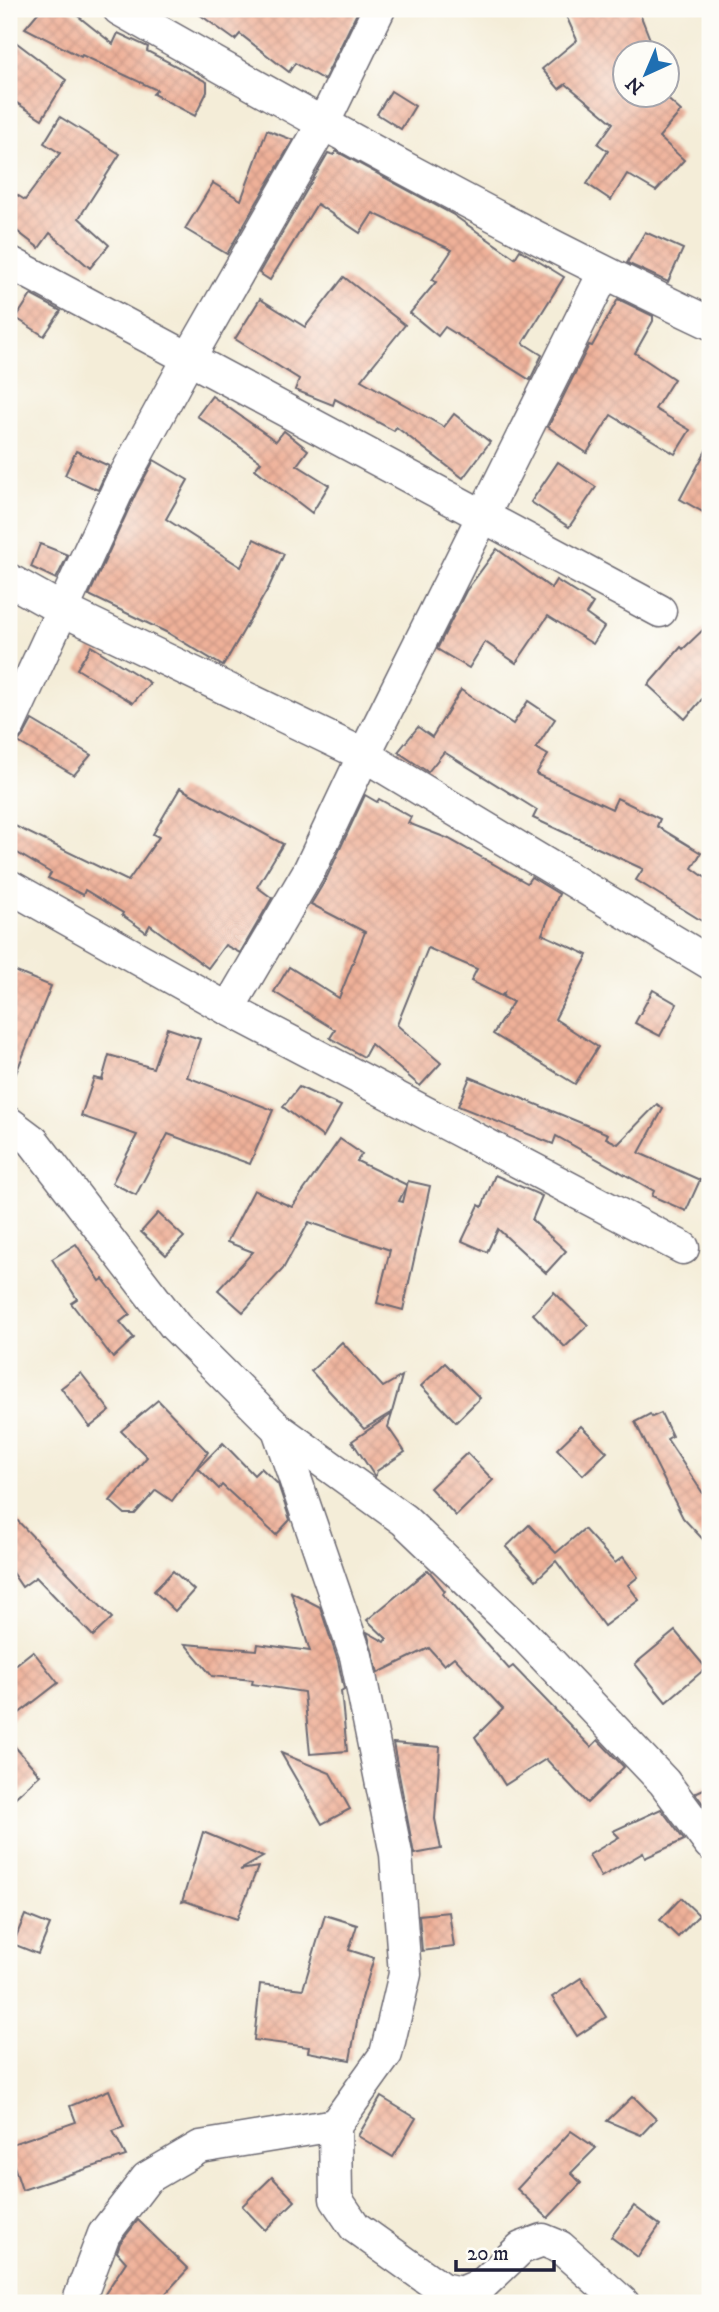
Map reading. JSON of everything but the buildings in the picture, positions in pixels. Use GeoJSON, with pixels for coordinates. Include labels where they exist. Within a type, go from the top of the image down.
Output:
{"type":"FeatureCollection","features":[{"type":"Feature","properties":{"kind":"street"},"geometry":{"type":"LineString","coordinates":[[119,9],[323,124],[604,273],[710,323]]}},
{"type":"Feature","properties":{"kind":"street"},"geometry":{"type":"LineString","coordinates":[[9,725],[120,485],[188,359],[323,124],[379,9]]}},
{"type":"Feature","properties":{"kind":"street"},"geometry":{"type":"LineString","coordinates":[[9,262],[660,611]]}},
{"type":"Feature","properties":{"kind":"street"},"geometry":{"type":"LineString","coordinates":[[228,1009],[309,871],[604,273]]}},
{"type":"Feature","properties":{"kind":"street"},"geometry":{"type":"LineString","coordinates":[[9,580],[63,610],[364,755],[710,963]]}},
{"type":"Feature","properties":{"kind":"street"},"geometry":{"type":"LineString","coordinates":[[9,886],[228,1009],[683,1248]]}},
{"type":"Feature","properties":{"kind":"street"},"geometry":{"type":"LineString","coordinates":[[9,1123],[33,1141],[175,1326],[278,1429],[404,1520],[522,1633],[664,1782],[710,1844]]}},
{"type":"Feature","properties":{"kind":"street"},"geometry":{"type":"LineString","coordinates":[[278,1429],[356,1656],[396,1854],[405,1974],[386,2054],[335,2125],[337,2199],[355,2227],[442,2289],[461,2293],[483,2284],[521,2248],[543,2240],[560,2247],[623,2303]]}},
{"type":"Feature","properties":{"kind":"street"},"geometry":{"type":"LineString","coordinates":[[78,2303],[104,2234],[147,2178],[200,2147],[335,2125]]}}]}
